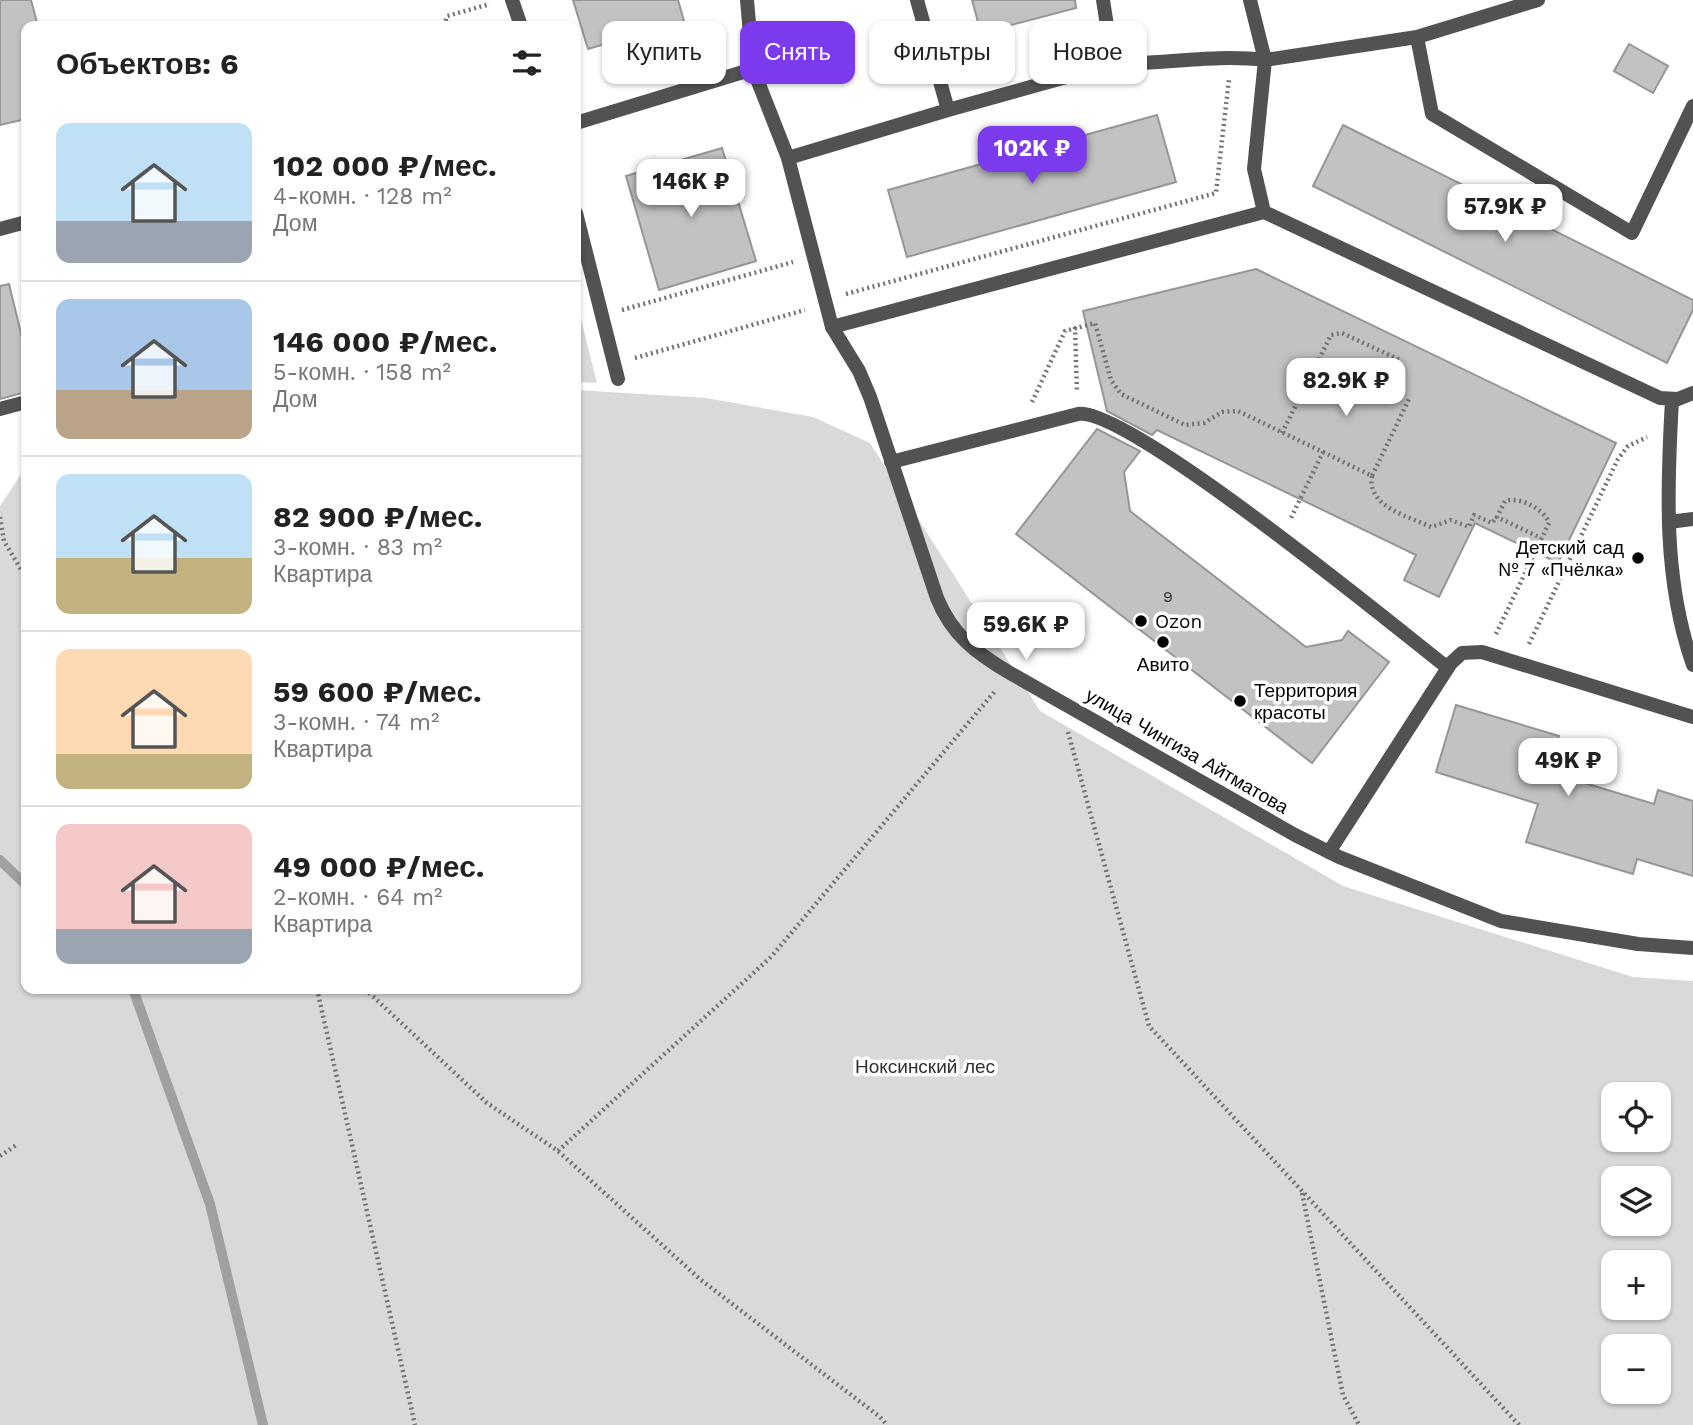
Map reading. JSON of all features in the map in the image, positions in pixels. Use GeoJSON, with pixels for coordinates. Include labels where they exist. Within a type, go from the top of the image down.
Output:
{"type":"FeatureCollection","features":[{"type":"Feature","properties":{"kind":"street"},"geometry":{"type":"LineString","coordinates":[[512,0],[519,21]]}},
{"type":"Feature","properties":{"kind":"street","name":"улица Чингиза Айтматова"},"geometry":{"type":"LineString","coordinates":[[747,0],[749,21]]}},
{"type":"Feature","properties":{"kind":"street"},"geometry":{"type":"LineString","coordinates":[[917,0],[948,110]]}},
{"type":"Feature","properties":{"kind":"street"},"geometry":{"type":"LineString","coordinates":[[1102,0],[1106,21]]}},
{"type":"Feature","properties":{"kind":"street"},"geometry":{"type":"LineString","coordinates":[[1250,0],[1265,60],[1254,169],[1264,212]]}},
{"type":"Feature","properties":{"kind":"street"},"geometry":{"type":"LineString","coordinates":[[1147,64],[1231,57],[1265,60],[1417,37],[1538,0]]}},
{"type":"Feature","properties":{"kind":"street"},"geometry":{"type":"LineString","coordinates":[[1417,37],[1432,114],[1632,233],[1693,106]]}},
{"type":"Feature","properties":{"kind":"street"},"geometry":{"type":"LineString","coordinates":[[581,121],[740,73]]}},
{"type":"Feature","properties":{"kind":"street","name":"улица Чингиза Айтматова"},"geometry":{"type":"LineString","coordinates":[[759,84],[788,158],[832,327],[864,382],[945,617],[960,638],[976,652],[1010,673],[1329,852],[1511,924],[1638,944],[1693,948]]}},
{"type":"Feature","properties":{"kind":"street"},"geometry":{"type":"LineString","coordinates":[[788,158],[1041,84]]}},
{"type":"Feature","properties":{"kind":"street"},"geometry":{"type":"LineString","coordinates":[[832,327],[1264,212],[1660,398],[1672,400],[1693,393]]}},
{"type":"Feature","properties":{"kind":"street"},"geometry":{"type":"LineString","coordinates":[[0,229],[21,223]]}},
{"type":"Feature","properties":{"kind":"street"},"geometry":{"type":"LineString","coordinates":[[581,233],[618,379]]}},
{"type":"Feature","properties":{"kind":"street"},"geometry":{"type":"LineString","coordinates":[[1672,400],[1667,486],[1669,522],[1675,594],[1693,665]]}},
{"type":"Feature","properties":{"kind":"street"},"geometry":{"type":"LineString","coordinates":[[0,409],[21,403]]}},
{"type":"Feature","properties":{"kind":"street"},"geometry":{"type":"LineString","coordinates":[[891,462],[1078,414],[1100,416],[1198,476],[1448,668]]}},
{"type":"Feature","properties":{"kind":"street"},"geometry":{"type":"LineString","coordinates":[[1669,522],[1693,519]]}},
{"type":"Feature","properties":{"kind":"street"},"geometry":{"type":"LineString","coordinates":[[1329,852],[1448,668],[1462,653],[1486,653],[1693,717]]}},
{"type":"Feature","properties":{"kind":"path"},"geometry":{"type":"LineString","coordinates":[[446,21],[447,16],[494,3]]}},
{"type":"Feature","properties":{"kind":"path"},"geometry":{"type":"LineString","coordinates":[[614,363],[826,304],[844,294],[1216,192],[1231,57]]}},
{"type":"Feature","properties":{"kind":"path"},"geometry":{"type":"LineString","coordinates":[[602,316],[814,257]]}},
{"type":"Feature","properties":{"kind":"path"},"geometry":{"type":"LineString","coordinates":[[1021,429],[1063,334],[1075,327],[1093,323],[1097,324],[1111,380],[1121,394],[1185,425],[1204,423],[1230,410],[1238,411],[1372,475]]}},
{"type":"Feature","properties":{"kind":"path"},"geometry":{"type":"LineString","coordinates":[[1075,327],[1078,414]]}},
{"type":"Feature","properties":{"kind":"path"},"geometry":{"type":"LineString","coordinates":[[1283,433],[1331,335],[1342,332],[1402,361]]}},
{"type":"Feature","properties":{"kind":"path"},"geometry":{"type":"LineString","coordinates":[[1409,399],[1372,475],[1371,490],[1378,502],[1431,527],[1451,520],[1469,527],[1474,515],[1492,523],[1505,501],[1513,499],[1544,513],[1549,523],[1486,653]]}},
{"type":"Feature","properties":{"kind":"path"},"geometry":{"type":"LineString","coordinates":[[1520,663],[1618,459],[1628,446],[1670,426]]}},
{"type":"Feature","properties":{"kind":"path"},"geometry":{"type":"LineString","coordinates":[[1300,499],[1323,452]]}},
{"type":"Feature","properties":{"kind":"path"},"geometry":{"type":"LineString","coordinates":[[0,517],[2,540],[21,570]]}},
{"type":"Feature","properties":{"kind":"path"},"geometry":{"type":"LineString","coordinates":[[1497,517],[1541,538]]}},
{"type":"Feature","properties":{"kind":"path"},"geometry":{"type":"LineString","coordinates":[[558,1151],[771,957],[1010,673]]}},
{"type":"Feature","properties":{"kind":"path"},"geometry":{"type":"LineString","coordinates":[[1060,701],[1149,1026],[1519,1425]]}},
{"type":"Feature","properties":{"kind":"path"},"geometry":{"type":"LineString","coordinates":[[318,994],[415,1425]]}},
{"type":"Feature","properties":{"kind":"path"},"geometry":{"type":"LineString","coordinates":[[370,994],[487,1103],[558,1151],[701,1280],[887,1425]]}},
{"type":"Feature","properties":{"kind":"path"},"geometry":{"type":"LineString","coordinates":[[0,1157],[18,1144]]}},
{"type":"Feature","properties":{"kind":"path"},"geometry":{"type":"LineString","coordinates":[[1301,1191],[1343,1395],[1359,1425]]}},
{"type":"Feature","properties":{"kind":"green space"},"geometry":{"type":"Polygon","coordinates":[[[581,319],[597,383],[581,382],[581,319]]]}},
{"type":"Feature","properties":{"kind":"green space","name":"Ноксинский лес"},"geometry":{"type":"Polygon","coordinates":[[[581,390],[706,398],[813,417],[870,443],[1040,711],[1343,886],[1633,977],[1693,981],[1693,1425],[0,1425],[0,506],[21,474],[21,994],[581,994],[581,390]]]}},
{"type":"Feature","properties":{"kind":"building"},"geometry":{"type":"Polygon","coordinates":[[[0,0],[31,0],[37,21],[21,21],[21,120],[0,125],[0,0]]]}},
{"type":"Feature","properties":{"kind":"building"},"geometry":{"type":"Polygon","coordinates":[[[573,0],[678,0],[684,21],[602,21],[602,45],[588,49],[573,0]]]}},
{"type":"Feature","properties":{"kind":"building"},"geometry":{"type":"Polygon","coordinates":[[[972,0],[1075,0],[1076,8],[1015,24],[1015,21],[978,21],[972,0]]]}},
{"type":"Feature","properties":{"kind":"building"},"geometry":{"type":"Polygon","coordinates":[[[1629,44],[1668,66],[1653,93],[1614,71],[1629,44]]]}},
{"type":"Feature","properties":{"kind":"building"},"geometry":{"type":"Polygon","coordinates":[[[1157,115],[1176,182],[907,257],[888,190],[1157,115]]]}},
{"type":"Feature","properties":{"kind":"building"},"geometry":{"type":"Polygon","coordinates":[[[1343,125],[1693,300],[1693,310],[1667,363],[1313,186],[1343,125]]]}},
{"type":"Feature","properties":{"kind":"building"},"geometry":{"type":"Polygon","coordinates":[[[722,148],[756,261],[659,290],[626,176],[722,148]]]}},
{"type":"Feature","properties":{"kind":"building"},"geometry":{"type":"Polygon","coordinates":[[[1256,269],[1616,443],[1558,563],[1475,523],[1439,597],[1404,580],[1416,555],[1157,430],[1152,435],[1107,411],[1083,311],[1256,269]]]}},
{"type":"Feature","properties":{"kind":"building"},"geometry":{"type":"Polygon","coordinates":[[[9,284],[21,333],[21,393],[0,399],[0,286],[9,284]]]}},
{"type":"Feature","properties":{"kind":"building"},"geometry":{"type":"Polygon","coordinates":[[[1097,429],[1140,451],[1124,472],[1130,511],[1306,647],[1342,640],[1348,631],[1389,662],[1312,763],[1016,534],[1097,429]]]}},
{"type":"Feature","properties":{"kind":"building"},"geometry":{"type":"Polygon","coordinates":[[[1456,705],[1559,736],[1548,772],[1654,804],[1658,790],[1693,801],[1693,876],[1637,859],[1633,874],[1526,842],[1538,804],[1436,772],[1456,705]]]}},
{"type":"Feature","properties":{"kind":"waterway"},"geometry":{"type":"LineString","coordinates":[[0,860],[21,880]]}},
{"type":"Feature","properties":{"kind":"waterway"},"geometry":{"type":"LineString","coordinates":[[135,994],[210,1204],[263,1425]]}},
{"type":"Feature","properties":{"kind":"place","name":"Детский сад № 7 «Пчёлка»"},"geometry":{"type":"Point","coordinates":[1638,558]}},
{"type":"Feature","properties":{"kind":"place","name":"Ozon"},"geometry":{"type":"Point","coordinates":[1141,621]}},
{"type":"Feature","properties":{"kind":"place","name":"Авито"},"geometry":{"type":"Point","coordinates":[1163,642]}},
{"type":"Feature","properties":{"kind":"place","name":"Территория красоты"},"geometry":{"type":"Point","coordinates":[1240,701]}}]}
